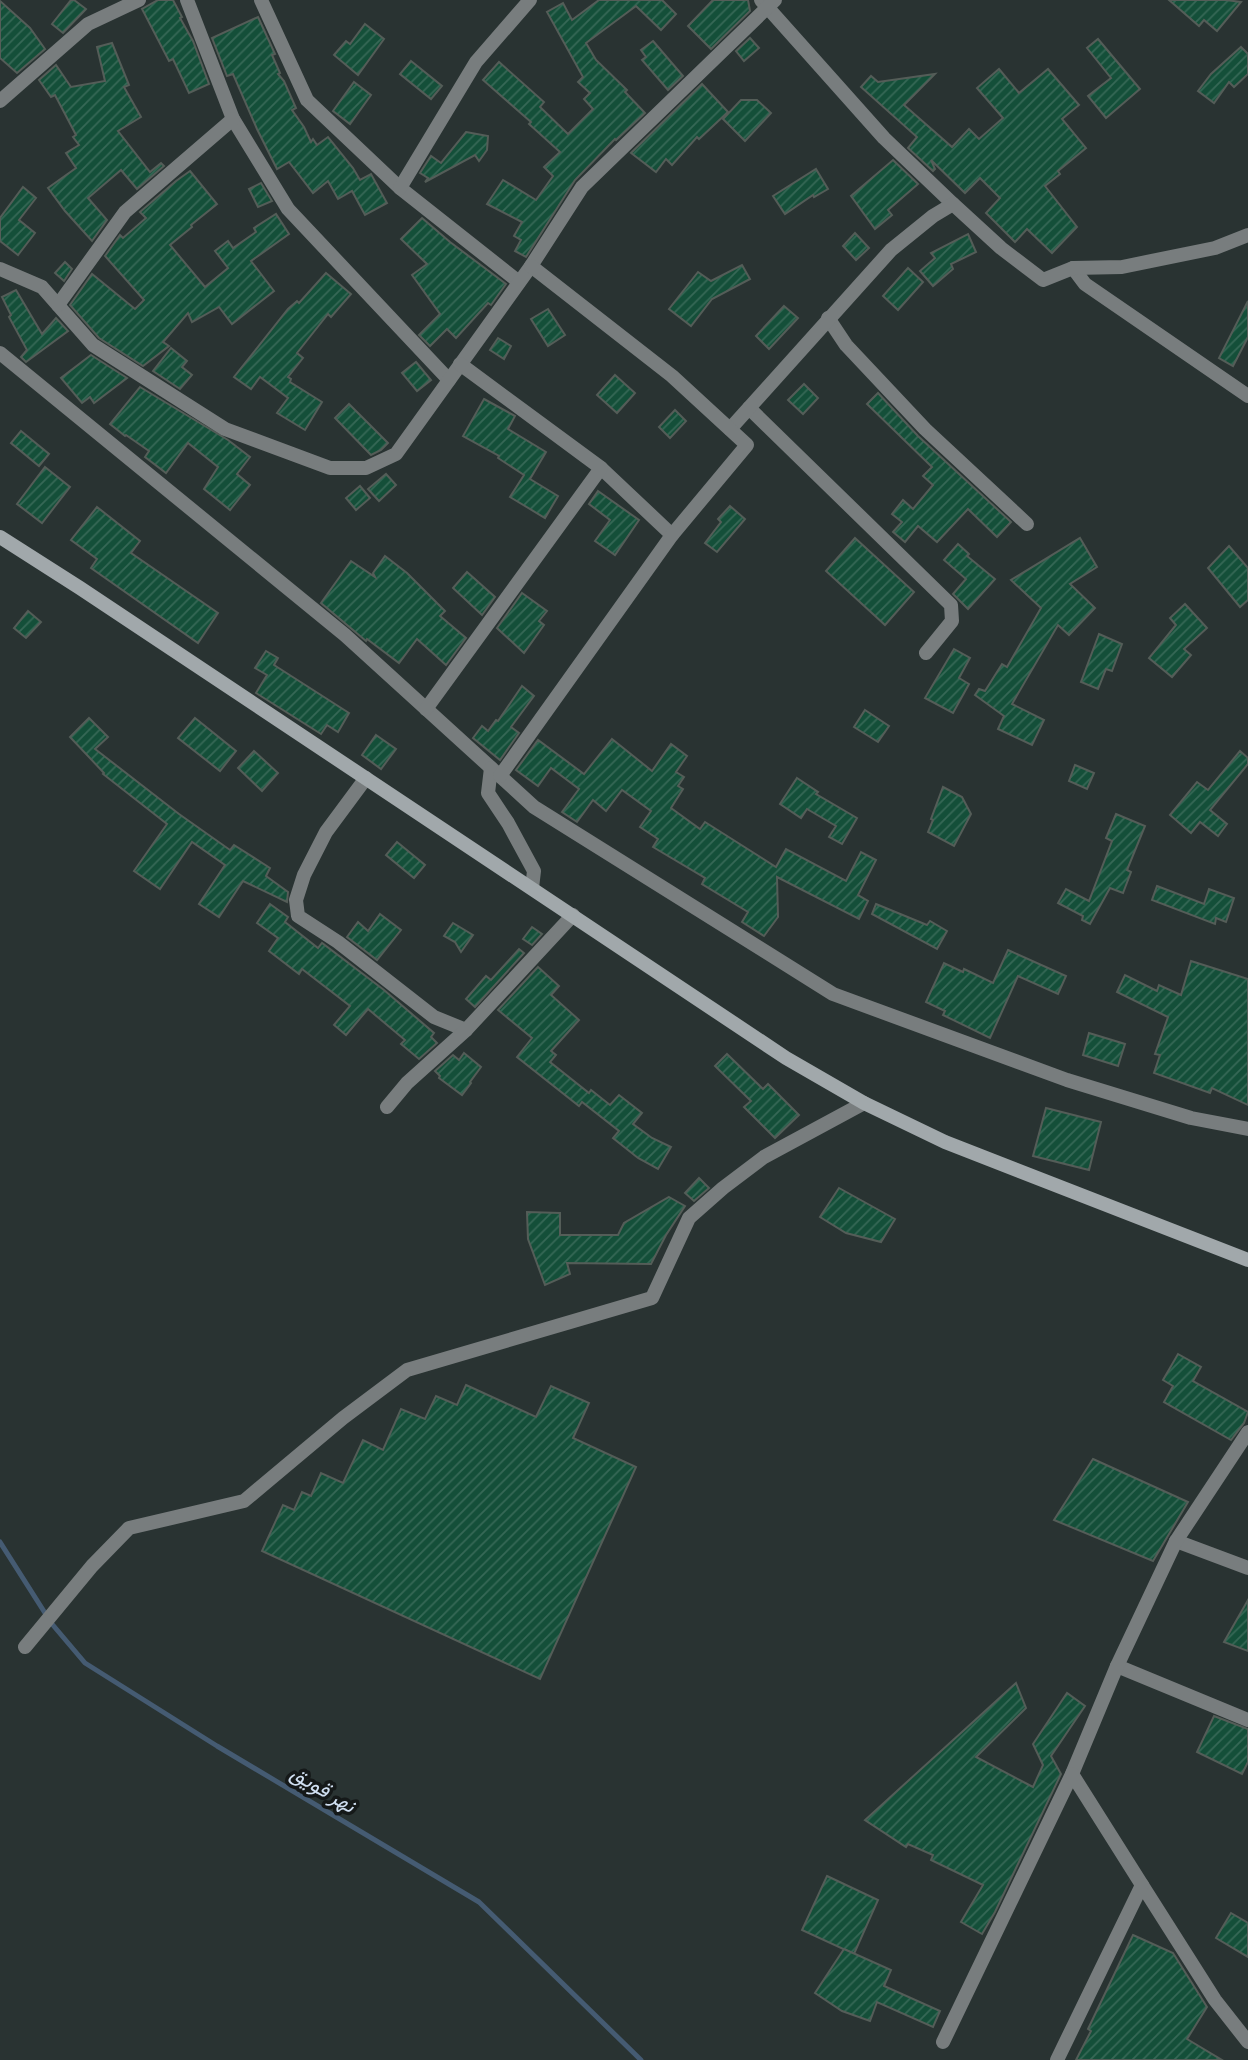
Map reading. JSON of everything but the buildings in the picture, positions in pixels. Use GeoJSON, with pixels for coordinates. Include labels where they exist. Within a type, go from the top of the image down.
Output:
{"type":"FeatureCollection","features":[{"type":"Feature","properties":{"kind":"main road"},"geometry":{"type":"LineString","coordinates":[[0,537],[786,1058],[864,1103],[945,1142],[1248,1260]]}},
{"type":"Feature","properties":{"kind":"street"},"geometry":{"type":"LineString","coordinates":[[0,101],[88,23],[139,0]]}},
{"type":"Feature","properties":{"kind":"street"},"geometry":{"type":"LineString","coordinates":[[187,0],[233,119],[288,209],[449,380]]}},
{"type":"Feature","properties":{"kind":"street"},"geometry":{"type":"LineString","coordinates":[[261,0],[307,100],[400,188],[519,282]]}},
{"type":"Feature","properties":{"kind":"street"},"geometry":{"type":"LineString","coordinates":[[400,188],[476,62],[530,0]]}},
{"type":"Feature","properties":{"kind":"street"},"geometry":{"type":"LineString","coordinates":[[0,269],[42,288],[93,345],[225,429],[330,468],[366,468],[396,454],[531,266],[582,187],[768,2],[884,138],[1001,248],[1043,280],[1073,268],[1122,267],[1215,248],[1248,235]]}},
{"type":"Feature","properties":{"kind":"street"},"geometry":{"type":"LineString","coordinates":[[58,305],[125,212],[233,119]]}},
{"type":"Feature","properties":{"kind":"street"},"geometry":{"type":"LineString","coordinates":[[730,429],[891,250],[933,216],[953,204]]}},
{"type":"Feature","properties":{"kind":"street"},"geometry":{"type":"LineString","coordinates":[[531,266],[672,376],[747,445],[672,535],[495,772],[488,793],[509,823],[534,871],[532,888]]}},
{"type":"Feature","properties":{"kind":"street"},"geometry":{"type":"LineString","coordinates":[[1073,268],[1084,284],[1248,396]]}},
{"type":"Feature","properties":{"kind":"street"},"geometry":{"type":"LineString","coordinates":[[828,318],[846,345],[925,429],[1027,524]]}},
{"type":"Feature","properties":{"kind":"street"},"geometry":{"type":"LineString","coordinates":[[0,353],[345,635],[534,807],[833,994],[1068,1080],[1191,1118],[1248,1129]]}},
{"type":"Feature","properties":{"kind":"street"},"geometry":{"type":"LineString","coordinates":[[460,364],[601,468],[672,535]]}},
{"type":"Feature","properties":{"kind":"street"},"geometry":{"type":"LineString","coordinates":[[749,408],[951,606],[952,621],[926,653]]}},
{"type":"Feature","properties":{"kind":"street"},"geometry":{"type":"LineString","coordinates":[[426,709],[601,468]]}},
{"type":"Feature","properties":{"kind":"street"},"geometry":{"type":"LineString","coordinates":[[366,778],[326,832],[304,875],[296,900],[298,916],[338,942],[434,1017],[466,1030]]}},
{"type":"Feature","properties":{"kind":"street"},"geometry":{"type":"LineString","coordinates":[[387,1107],[407,1083],[466,1030],[573,915]]}},
{"type":"Feature","properties":{"kind":"street"},"geometry":{"type":"LineString","coordinates":[[25,1647],[92,1566],[130,1528],[244,1501],[343,1418],[407,1370],[652,1298],[688,1219],[764,1157],[864,1103]]}},
{"type":"Feature","properties":{"kind":"street"},"geometry":{"type":"LineString","coordinates":[[943,2042],[1072,1774],[1117,1666],[1176,1541],[1248,1432]]}},
{"type":"Feature","properties":{"kind":"street"},"geometry":{"type":"LineString","coordinates":[[1176,1541],[1248,1568]]}},
{"type":"Feature","properties":{"kind":"street"},"geometry":{"type":"LineString","coordinates":[[1117,1666],[1248,1720]]}},
{"type":"Feature","properties":{"kind":"street"},"geometry":{"type":"LineString","coordinates":[[1072,1774],[1215,2000],[1248,2042]]}},
{"type":"Feature","properties":{"kind":"street"},"geometry":{"type":"LineString","coordinates":[[1057,2060],[1142,1885]]}},
{"type":"Feature","properties":{"kind":"waterway","name":"نهر قويق"},"geometry":{"type":"LineString","coordinates":[[0,1542],[52,1624],[85,1663],[217,1746],[479,1902],[641,2060]]}}]}
